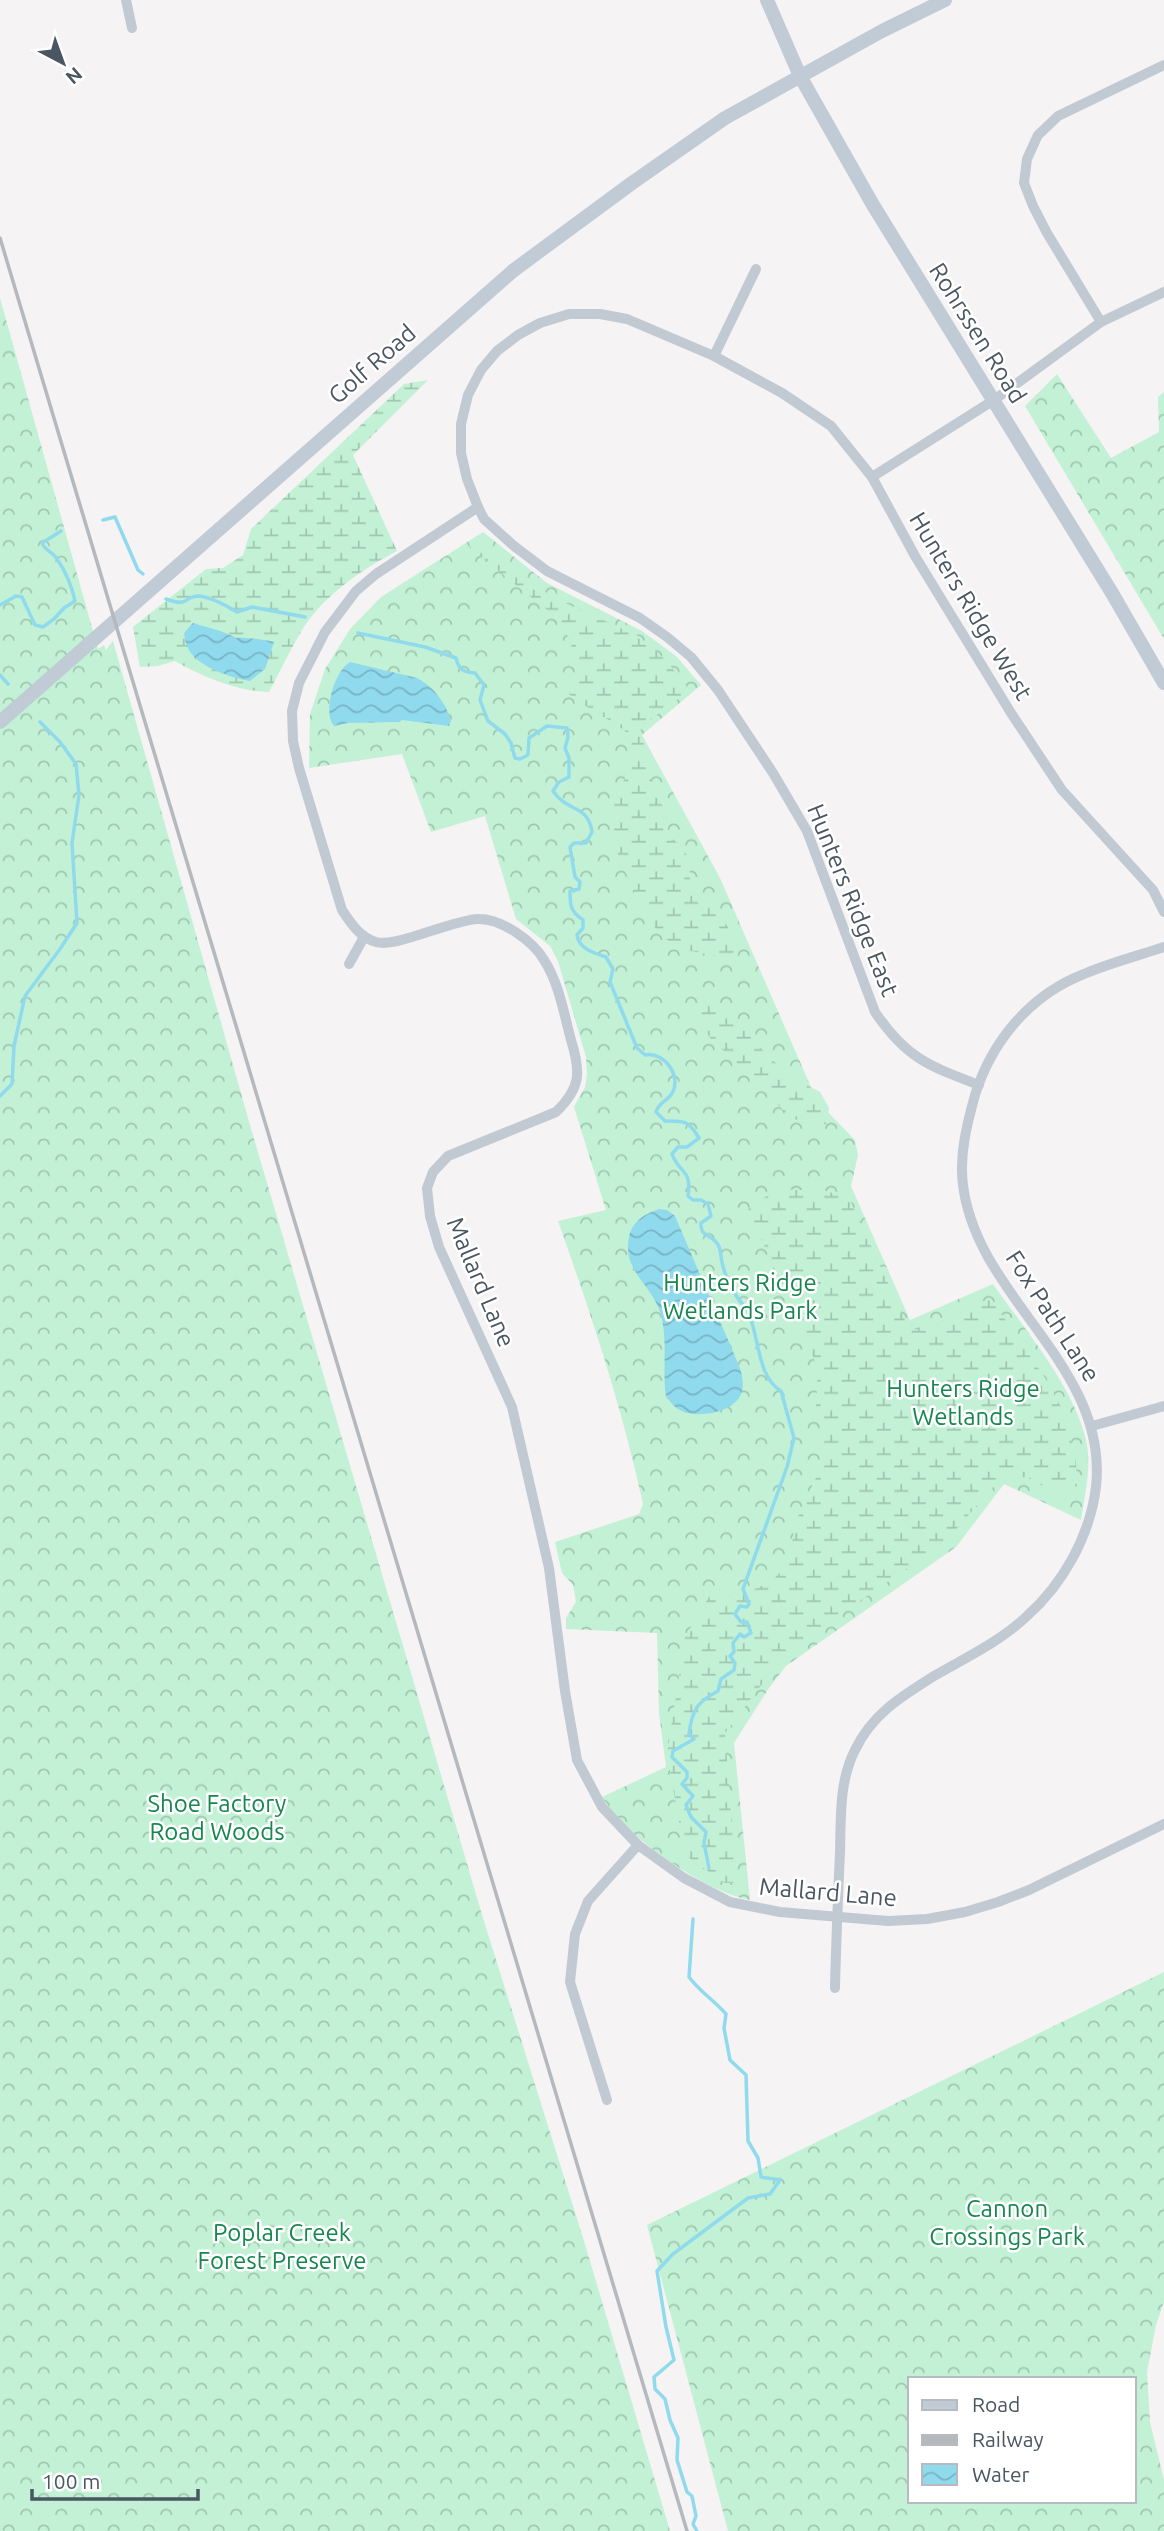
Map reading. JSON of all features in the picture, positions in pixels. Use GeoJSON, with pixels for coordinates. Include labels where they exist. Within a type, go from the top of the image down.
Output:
{"type":"FeatureCollection","features":[{"type":"Feature","properties":{"kind":"main road","name":"Rohrssen Road"},"geometry":{"type":"LineString","coordinates":[[767,0],[800,76],[873,205],[1164,683]]}},
{"type":"Feature","properties":{"kind":"main road","name":"Golf Road"},"geometry":{"type":"LineString","coordinates":[[5,717],[514,270],[725,117],[882,31],[945,0]]}},
{"type":"Feature","properties":{"kind":"street"},"geometry":{"type":"LineString","coordinates":[[126,0],[132,28]]}},
{"type":"Feature","properties":{"kind":"street"},"geometry":{"type":"LineString","coordinates":[[1101,322],[1033,206],[1024,183],[1027,159],[1038,135],[1058,116],[1164,65]]}},
{"type":"Feature","properties":{"kind":"street"},"geometry":{"type":"LineString","coordinates":[[714,356],[756,269]]}},
{"type":"Feature","properties":{"kind":"street"},"geometry":{"type":"LineString","coordinates":[[872,477],[994,400],[1101,322],[1164,292]]}},
{"type":"Feature","properties":{"kind":"street","name":"Hunters Ridge East"},"geometry":{"type":"LineString","coordinates":[[714,356],[627,319],[600,314],[569,314],[540,323],[517,335],[497,351],[481,370],[468,395],[461,424],[461,453],[467,479],[484,519],[513,546],[547,571],[640,618],[691,657],[718,690],[807,831],[845,936],[882,1021],[904,1048],[919,1060],[979,1085]]}},
{"type":"Feature","properties":{"kind":"street","name":"Hunters Ridge West"},"geometry":{"type":"LineString","coordinates":[[714,356],[782,393],[831,426],[872,477],[915,556],[1018,724],[1062,790],[1153,890],[1164,912]]}},
{"type":"Feature","properties":{"kind":"street"},"geometry":{"type":"LineString","coordinates":[[349,964],[364,937],[342,910],[299,768],[293,741],[292,711],[299,682],[325,632],[356,591],[376,574],[478,508]]}},
{"type":"Feature","properties":{"kind":"street","name":"Mallard Lane"},"geometry":{"type":"LineString","coordinates":[[364,937],[377,943],[400,940],[479,919],[514,929],[537,950],[552,975],[578,1061],[577,1085],[568,1101],[556,1112],[448,1156],[433,1172],[427,1188],[430,1216],[439,1247],[512,1407],[549,1568],[577,1760],[602,1807],[638,1845],[684,1878],[730,1902],[780,1912],[888,1921],[927,1919],[965,1912],[1030,1890],[1164,1824]]}},
{"type":"Feature","properties":{"kind":"street","name":"Fox Path Lane"},"geometry":{"type":"LineString","coordinates":[[835,1988],[844,1788],[854,1751],[879,1713],[1025,1618],[1058,1581],[1074,1556],[1089,1520],[1097,1466],[1092,1426],[1082,1399],[1069,1375],[995,1268],[977,1235],[967,1206],[962,1182],[963,1145],[979,1085],[994,1050],[1007,1031],[1040,999],[1081,975],[1164,947]]}},
{"type":"Feature","properties":{"kind":"street"},"geometry":{"type":"LineString","coordinates":[[1092,1426],[1164,1406]]}},
{"type":"Feature","properties":{"kind":"street"},"geometry":{"type":"LineString","coordinates":[[607,2100],[570,1982],[575,1934],[588,1901],[638,1845]]}},
{"type":"Feature","properties":{"kind":"green space","name":"Poplar Creek Forest Preserve"},"geometry":{"type":"Polygon","coordinates":[[[0,298],[98,649],[104,645],[106,650],[113,641],[250,1125],[483,1918],[584,2241],[670,2531],[0,2531],[0,298]]]}},
{"type":"Feature","properties":{"kind":"green space"},"geometry":{"type":"Polygon","coordinates":[[[1057,374],[1111,458],[1159,432],[1158,397],[1164,392],[1164,639],[1025,406],[1057,374]]]}},
{"type":"Feature","properties":{"kind":"green space"},"geometry":{"type":"Polygon","coordinates":[[[428,380],[353,455],[397,551],[357,575],[311,617],[269,692],[220,682],[175,661],[140,667],[133,627],[206,569],[223,568],[243,555],[251,529],[404,384],[428,380]]]}},
{"type":"Feature","properties":{"kind":"green space","name":"Hunters Ridge Wetlands Park"},"geometry":{"type":"Polygon","coordinates":[[[483,532],[547,583],[642,631],[676,656],[701,685],[642,735],[720,878],[817,1101],[855,1140],[858,1155],[851,1186],[910,1320],[993,1284],[1059,1379],[1080,1419],[1088,1450],[1081,1520],[1004,1484],[956,1547],[786,1666],[769,1688],[734,1743],[750,1900],[711,1886],[668,1860],[628,1828],[602,1797],[666,1767],[659,1713],[657,1633],[566,1629],[566,1618],[576,1602],[573,1585],[562,1573],[555,1542],[639,1514],[643,1504],[605,1361],[558,1221],[606,1210],[574,1107],[585,1087],[586,1057],[558,961],[550,946],[516,919],[485,816],[431,832],[402,754],[309,768],[310,714],[325,669],[350,629],[381,597],[483,532]]]}},
{"type":"Feature","properties":{"kind":"green space"},"geometry":{"type":"Polygon","coordinates":[[[477,542],[486,545],[552,597],[638,636],[665,659],[687,687],[681,697],[640,727],[653,788],[667,814],[667,835],[684,850],[690,882],[725,923],[736,952],[721,957],[681,949],[659,934],[635,895],[615,847],[611,811],[626,775],[631,736],[569,694],[577,668],[570,640],[556,617],[469,547],[477,542]]]}},
{"type":"Feature","properties":{"kind":"green space"},"geometry":{"type":"Polygon","coordinates":[[[706,1000],[732,1015],[766,1054],[791,1077],[820,1092],[829,1108],[826,1124],[817,1129],[788,1116],[765,1089],[711,1039],[693,1012],[706,1000]]]}},
{"type":"Feature","properties":{"kind":"green space","name":"Hunters Ridge Wetlands"},"geometry":{"type":"Polygon","coordinates":[[[777,1189],[826,1191],[849,1198],[910,1331],[937,1323],[982,1301],[992,1300],[1045,1378],[1067,1418],[1076,1462],[1077,1486],[1058,1495],[1027,1477],[1001,1478],[944,1543],[787,1651],[725,1733],[736,1883],[725,1883],[685,1855],[667,1754],[685,1637],[715,1587],[733,1598],[771,1582],[789,1563],[795,1523],[821,1467],[823,1437],[816,1407],[818,1368],[748,1209],[777,1189]]]}},
{"type":"Feature","properties":{"kind":"green space","name":"Cannon Crossings Park"},"geometry":{"type":"Polygon","coordinates":[[[1164,1972],[1164,2302],[1156,2325],[1147,2372],[1150,2422],[1164,2480],[1164,2531],[728,2531],[647,2225],[1164,1972]]]}},
{"type":"Feature","properties":{"kind":"water"},"geometry":{"type":"Polygon","coordinates":[[[193,623],[236,638],[274,642],[265,669],[250,681],[225,674],[200,662],[188,648],[184,633],[193,623]]]}},
{"type":"Feature","properties":{"kind":"water"},"geometry":{"type":"Polygon","coordinates":[[[350,662],[417,678],[434,690],[446,707],[451,720],[449,726],[402,720],[334,726],[329,711],[332,692],[339,673],[350,662]]]}},
{"type":"Feature","properties":{"kind":"water"},"geometry":{"type":"Polygon","coordinates":[[[659,1209],[667,1210],[675,1216],[740,1368],[743,1385],[739,1399],[715,1412],[685,1412],[676,1408],[666,1397],[661,1315],[652,1295],[634,1269],[628,1249],[629,1237],[636,1222],[659,1209]]]}},
{"type":"Feature","properties":{"kind":"waterway"},"geometry":{"type":"LineString","coordinates":[[103,520],[115,517],[138,570],[143,574]]}},
{"type":"Feature","properties":{"kind":"waterway"},"geometry":{"type":"LineString","coordinates":[[0,605],[16,596],[22,597],[35,625],[43,627],[75,601],[63,569],[42,543],[61,531]]}},
{"type":"Feature","properties":{"kind":"waterway"},"geometry":{"type":"LineString","coordinates":[[166,599],[183,602],[199,596],[214,600],[237,612],[252,607],[305,617]]}},
{"type":"Feature","properties":{"kind":"waterway"},"geometry":{"type":"LineString","coordinates":[[358,633],[425,647],[456,658],[462,670],[475,673],[484,685],[480,700],[488,721],[505,734],[515,758],[528,755],[529,738],[547,726],[567,728],[565,748],[569,758],[569,777],[559,782],[553,791],[586,817],[592,832],[586,843],[574,843],[570,847],[575,877],[580,882],[579,889],[570,891],[575,914],[583,920],[583,928],[577,935],[578,940],[588,950],[606,957],[613,969],[610,982],[637,1048],[645,1055],[660,1057],[671,1068],[674,1089],[656,1112],[665,1121],[689,1125],[699,1138],[687,1147],[678,1147],[672,1154],[687,1176],[688,1196],[708,1204],[711,1216],[701,1223],[702,1230],[719,1247],[728,1280],[747,1309],[767,1376],[781,1391],[794,1438],[787,1467],[743,1589],[749,1604],[747,1607],[740,1606],[735,1614],[741,1622],[747,1622],[751,1633],[744,1637],[740,1634],[733,1643],[734,1652],[730,1656],[735,1663],[734,1670],[721,1679],[718,1691],[697,1708],[689,1734],[694,1739],[673,1751],[672,1757],[687,1772],[687,1778],[682,1784],[693,1796],[686,1805],[691,1817],[706,1832],[704,1843],[709,1868]]}},
{"type":"Feature","properties":{"kind":"waterway"},"geometry":{"type":"LineString","coordinates":[[0,675],[8,684]]}},
{"type":"Feature","properties":{"kind":"waterway"},"geometry":{"type":"LineString","coordinates":[[0,1096],[12,1084],[14,1046],[25,996],[77,923],[72,843],[79,795],[76,764],[60,742],[40,722]]}},
{"type":"Feature","properties":{"kind":"waterway"},"geometry":{"type":"LineString","coordinates":[[693,1919],[689,1977],[726,2014],[724,2028],[730,2060],[746,2075],[748,2141],[758,2158],[761,2177],[780,2180],[770,2194],[748,2198],[673,2254],[657,2271],[674,2360],[654,2377],[655,2389],[665,2399],[678,2438],[677,2460],[687,2492],[692,2496],[696,2516],[693,2524],[697,2531]]}},
{"type":"Feature","properties":{"kind":"railway"},"geometry":{"type":"LineString","coordinates":[[0,238],[687,2531]]}},
{"type":"Feature","properties":{"kind":"park label","name":"Shoe Factory Road Woods"},"geometry":{"type":"Point","coordinates":[217,1817]}}]}
